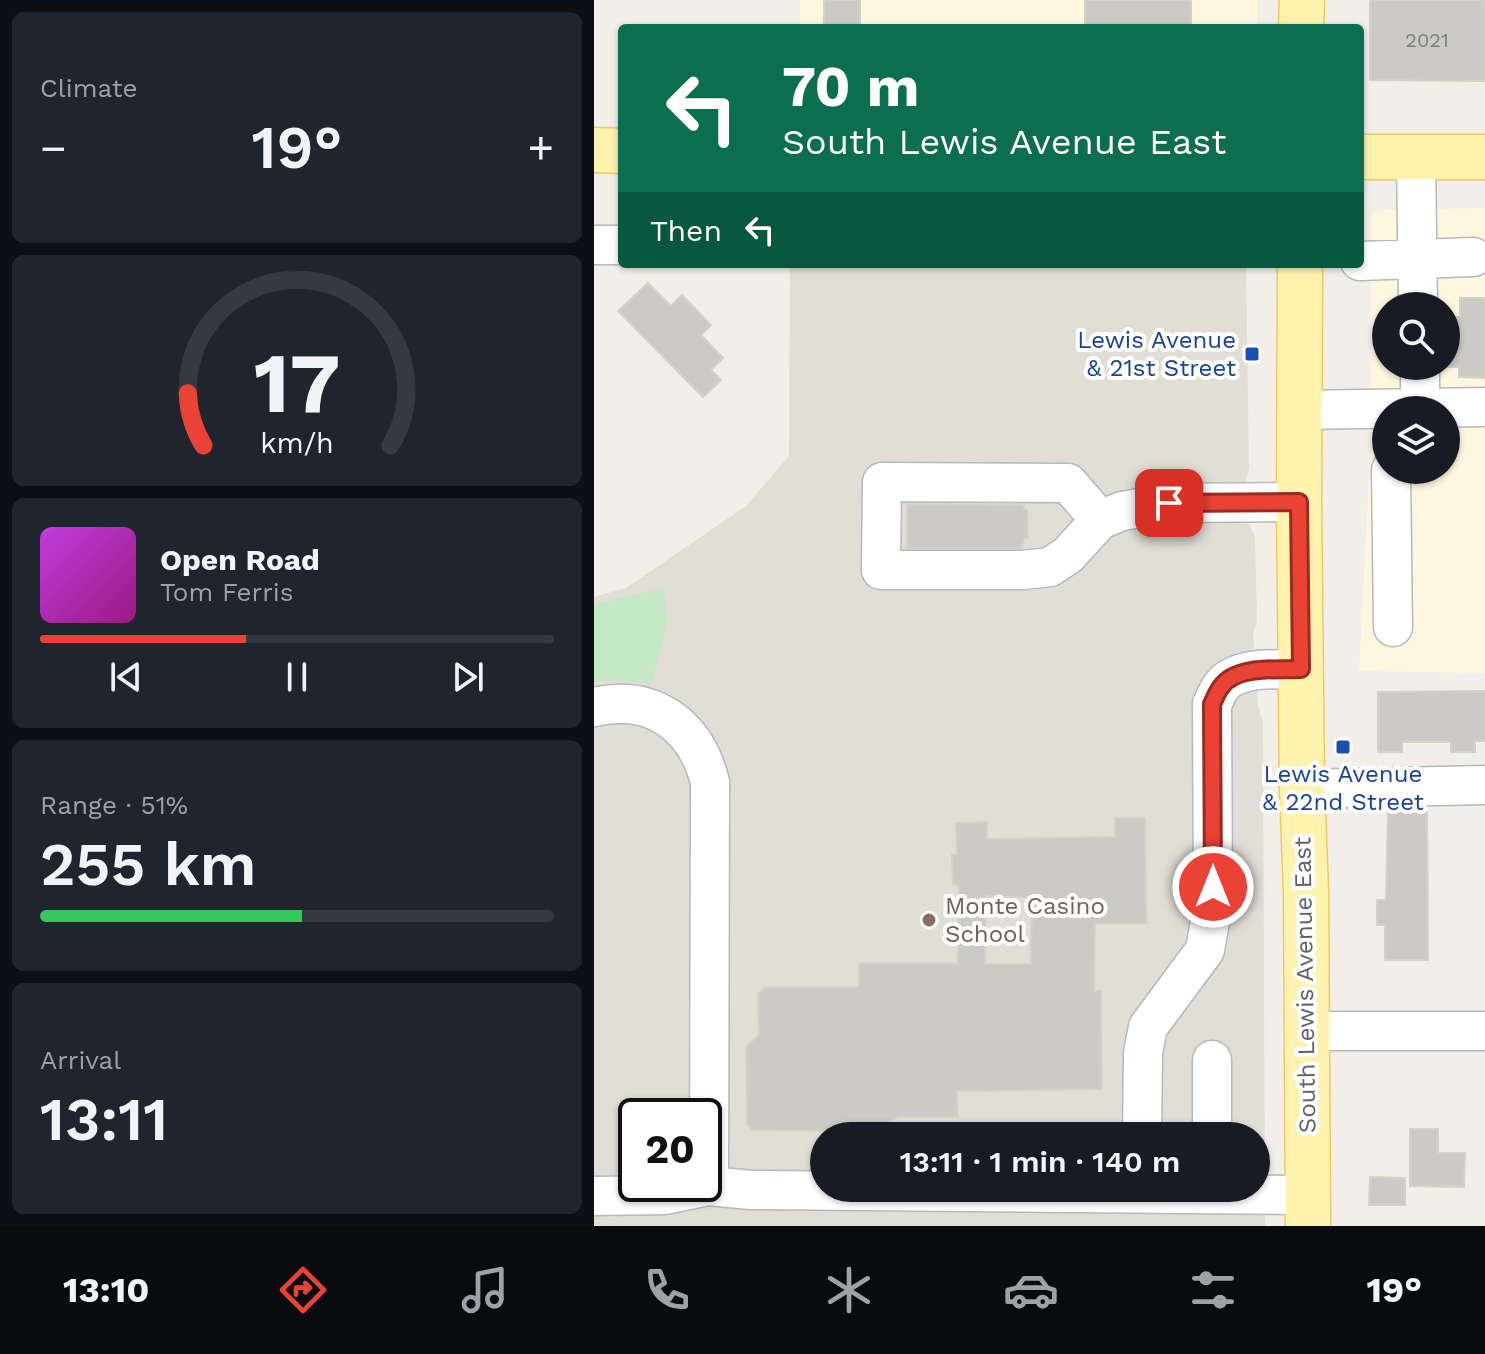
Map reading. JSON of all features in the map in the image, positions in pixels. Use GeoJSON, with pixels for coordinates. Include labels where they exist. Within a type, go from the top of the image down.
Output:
{"type":"FeatureCollection","features":[{"type":"Feature","properties":{"kind":"main road"},"geometry":{"type":"LineString","coordinates":[[1301,24],[1302,0]]}},
{"type":"Feature","properties":{"kind":"main road"},"geometry":{"type":"LineString","coordinates":[[594,150],[618,151]]}},
{"type":"Feature","properties":{"kind":"main road"},"geometry":{"type":"LineString","coordinates":[[1364,157],[1485,157]]}},
{"type":"Feature","properties":{"kind":"main road","name":"South Lewis Avenue East"},"geometry":{"type":"LineString","coordinates":[[1300,268],[1299,502],[1308,1211]]}},
{"type":"Feature","properties":{"kind":"street"},"geometry":{"type":"LineString","coordinates":[[1416,157],[1418,292]]}},
{"type":"Feature","properties":{"kind":"street"},"geometry":{"type":"LineString","coordinates":[[594,245],[618,245]]}},
{"type":"Feature","properties":{"kind":"street"},"geometry":{"type":"LineString","coordinates":[[1364,261],[1473,257]]}},
{"type":"Feature","properties":{"kind":"street"},"geometry":{"type":"LineString","coordinates":[[1460,408],[1485,407]]}},
{"type":"Feature","properties":{"kind":"street"},"geometry":{"type":"LineString","coordinates":[[1300,410],[1372,409]]}},
{"type":"Feature","properties":{"kind":"street"},"geometry":{"type":"LineString","coordinates":[[1100,520],[1068,483],[882,482],[881,570],[1023,570],[1050,567],[1068,555],[1100,520],[1122,511],[1169,503],[1299,502]]}},
{"type":"Feature","properties":{"kind":"street"},"geometry":{"type":"LineString","coordinates":[[1391,484],[1393,627]]}},
{"type":"Feature","properties":{"kind":"street"},"geometry":{"type":"LineString","coordinates":[[1142,1122],[1143,1053],[1148,1027],[1205,950],[1213,905],[1212,704],[1222,684],[1238,675],[1250,671],[1301,669]]}},
{"type":"Feature","properties":{"kind":"street"},"geometry":{"type":"LineString","coordinates":[[594,707],[612,703],[640,706],[669,717],[687,733],[704,759],[710,782],[709,1098]]}},
{"type":"Feature","properties":{"kind":"street"},"geometry":{"type":"LineString","coordinates":[[1302,789],[1485,785]]}},
{"type":"Feature","properties":{"kind":"street"},"geometry":{"type":"LineString","coordinates":[[1307,1031],[1485,1031]]}},
{"type":"Feature","properties":{"kind":"street"},"geometry":{"type":"LineString","coordinates":[[1212,1060],[1212,1122]]}},
{"type":"Feature","properties":{"kind":"street"},"geometry":{"type":"LineString","coordinates":[[722,1187],[810,1190]]}},
{"type":"Feature","properties":{"kind":"street"},"geometry":{"type":"LineString","coordinates":[[594,1196],[618,1196]]}},
{"type":"Feature","properties":{"kind":"street"},"geometry":{"type":"LineString","coordinates":[[1263,1202],[1308,1211]]}},
{"type":"Feature","properties":{"kind":"shaded area"},"geometry":{"type":"Polygon","coordinates":[[[800,0],[1257,0],[1257,24],[800,24],[800,0]]]}},
{"type":"Feature","properties":{"kind":"shaded area"},"geometry":{"type":"Polygon","coordinates":[[[1485,208],[1485,673],[1359,671],[1371,445],[1371,217],[1379,210],[1485,208]]]}},
{"type":"Feature","properties":{"kind":"shaded area","name":"Monte Casino School"},"geometry":{"type":"Polygon","coordinates":[[[790,268],[1246,268],[1247,520],[1255,537],[1257,621],[1253,633],[1258,705],[1263,723],[1265,1122],[810,1122],[810,1202],[1265,1202],[1265,1226],[594,1226],[594,597],[626,588],[746,506],[789,456],[790,268]]]}},
{"type":"Feature","properties":{"kind":"green space"},"geometry":{"type":"Polygon","coordinates":[[[664,588],[667,624],[651,684],[609,680],[594,682],[594,605],[664,588]]]}},
{"type":"Feature","properties":{"kind":"building"},"geometry":{"type":"Polygon","coordinates":[[[824,0],[860,0],[860,24],[824,24],[824,0]]]}},
{"type":"Feature","properties":{"kind":"building"},"geometry":{"type":"Polygon","coordinates":[[[1085,0],[1191,0],[1191,24],[1085,24],[1085,0]]]}},
{"type":"Feature","properties":{"kind":"building"},"geometry":{"type":"Polygon","coordinates":[[[1370,0],[1485,0],[1485,81],[1370,80],[1370,0]]]}},
{"type":"Feature","properties":{"kind":"building"},"geometry":{"type":"Polygon","coordinates":[[[648,283],[671,306],[682,295],[711,325],[701,335],[723,358],[711,370],[721,380],[703,397],[618,311],[648,283]]]}},
{"type":"Feature","properties":{"kind":"building"},"geometry":{"type":"Polygon","coordinates":[[[1460,298],[1485,298],[1485,378],[1460,377],[1460,298]]]}},
{"type":"Feature","properties":{"kind":"building"},"geometry":{"type":"Polygon","coordinates":[[[907,504],[1024,505],[1028,538],[1024,538],[1022,548],[907,548],[907,504]]]}},
{"type":"Feature","properties":{"kind":"building"},"geometry":{"type":"Polygon","coordinates":[[[1485,691],[1485,741],[1475,741],[1475,752],[1451,752],[1451,742],[1402,742],[1402,752],[1378,752],[1378,692],[1485,691]]]}},
{"type":"Feature","properties":{"kind":"building"},"geometry":{"type":"Polygon","coordinates":[[[1388,812],[1427,812],[1428,960],[1385,960],[1385,925],[1377,925],[1377,900],[1386,900],[1388,812]]]}},
{"type":"Feature","properties":{"kind":"building"},"geometry":{"type":"Polygon","coordinates":[[[1115,818],[1145,818],[1146,923],[1095,923],[1094,991],[1101,991],[1102,1089],[957,1091],[958,1117],[898,1117],[889,1122],[810,1122],[810,1130],[753,1130],[747,1124],[746,1047],[759,1035],[758,994],[765,987],[859,987],[859,963],[958,963],[959,886],[953,884],[952,855],[957,855],[956,823],[987,822],[987,839],[1115,837],[1115,818]],[[986,896],[985,964],[1031,964],[1032,897],[986,896]]]}},
{"type":"Feature","properties":{"kind":"building"},"geometry":{"type":"Polygon","coordinates":[[[1410,1129],[1438,1129],[1438,1153],[1465,1153],[1464,1187],[1410,1186],[1410,1129]]]}},
{"type":"Feature","properties":{"kind":"building"},"geometry":{"type":"Polygon","coordinates":[[[1370,1177],[1405,1178],[1405,1205],[1369,1205],[1370,1177]]]}},
{"type":"Feature","properties":{"kind":"place","name":"Lewis Avenue & 21st Street"},"geometry":{"type":"Point","coordinates":[1252,354]}},
{"type":"Feature","properties":{"kind":"place","name":"Lewis Avenue & 22nd Street"},"geometry":{"type":"Point","coordinates":[1343,747]}},
{"type":"Feature","properties":{"kind":"place","name":"Monte Casino School"},"geometry":{"type":"Point","coordinates":[929,920]}},
{"type":"Feature","properties":{"kind":"route"},"geometry":{"type":"LineString","coordinates":[[1169,503],[1299,502],[1301,669],[1250,671],[1238,675],[1222,684],[1212,704],[1213,887]]}}]}
